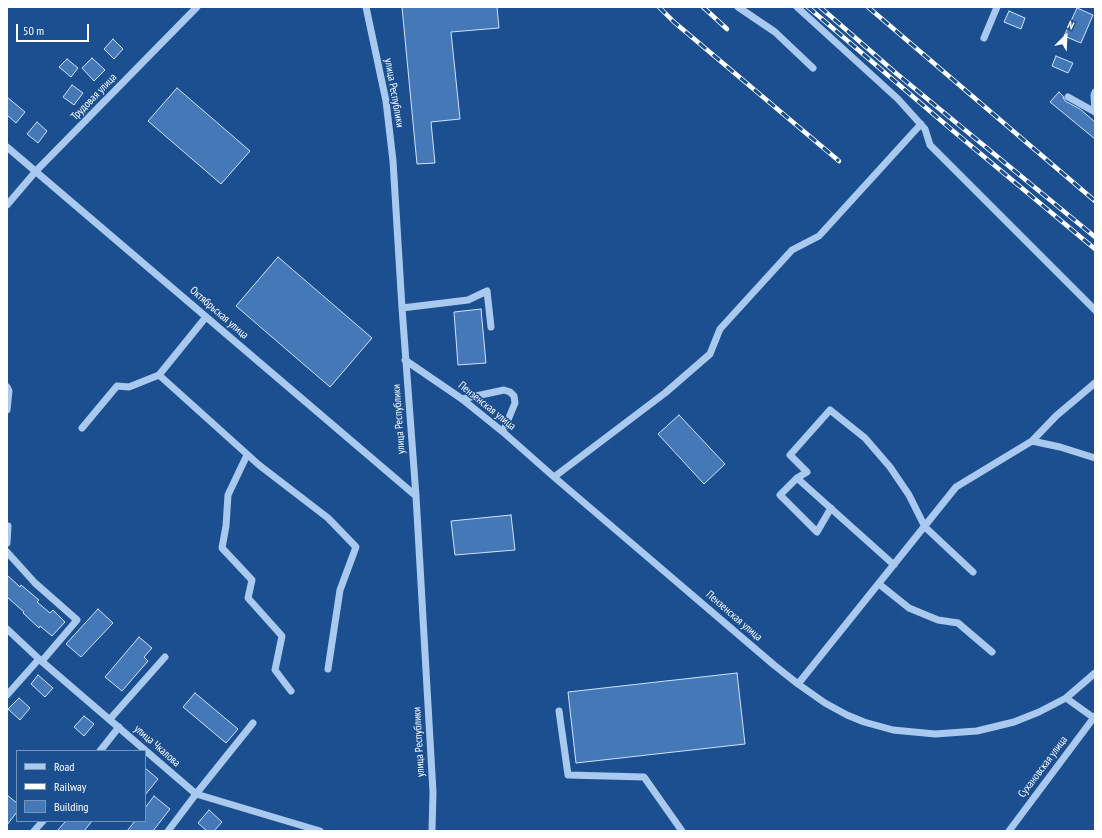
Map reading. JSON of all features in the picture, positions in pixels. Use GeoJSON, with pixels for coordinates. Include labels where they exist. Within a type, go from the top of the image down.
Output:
{"type":"FeatureCollection","features":[{"type":"Feature","properties":{"kind":"street","name":"Трудовая улица"},"geometry":{"type":"LineString","coordinates":[[7,205],[36,171],[197,7]]}},
{"type":"Feature","properties":{"kind":"street","name":"улица Республики"},"geometry":{"type":"LineString","coordinates":[[366,7],[386,101],[393,161],[405,360],[416,496],[433,792],[432,831]]}},
{"type":"Feature","properties":{"kind":"street"},"geometry":{"type":"LineString","coordinates":[[738,7],[775,32],[813,68]]}},
{"type":"Feature","properties":{"kind":"street"},"geometry":{"type":"LineString","coordinates":[[797,7],[898,99],[926,128],[930,145],[1095,310]]}},
{"type":"Feature","properties":{"kind":"street"},"geometry":{"type":"LineString","coordinates":[[984,38],[997,7]]}},
{"type":"Feature","properties":{"kind":"street"},"geometry":{"type":"LineString","coordinates":[[1068,97],[1095,112],[1095,94]]}},
{"type":"Feature","properties":{"kind":"street"},"geometry":{"type":"LineString","coordinates":[[554,476],[665,393],[710,354],[720,329],[792,250],[819,236],[921,124]]}},
{"type":"Feature","properties":{"kind":"street","name":"Октябрьская улица"},"geometry":{"type":"LineString","coordinates":[[7,147],[416,496]]}},
{"type":"Feature","properties":{"kind":"street"},"geometry":{"type":"LineString","coordinates":[[402,308],[468,300],[487,291],[491,327]]}},
{"type":"Feature","properties":{"kind":"street"},"geometry":{"type":"LineString","coordinates":[[82,428],[117,386],[129,386],[159,375],[206,317]]}},
{"type":"Feature","properties":{"kind":"street","name":"Пензенская улица"},"geometry":{"type":"LineString","coordinates":[[405,360],[462,398],[774,665],[825,703],[847,715],[864,722],[893,730],[935,734],[977,731],[1014,722],[1039,712],[1066,698],[1095,673]]}},
{"type":"Feature","properties":{"kind":"street"},"geometry":{"type":"LineString","coordinates":[[159,375],[258,465],[328,518],[356,547],[340,590],[328,669]]}},
{"type":"Feature","properties":{"kind":"street"},"geometry":{"type":"LineString","coordinates":[[798,684],[956,488],[1032,441],[1056,416],[1095,383]]}},
{"type":"Feature","properties":{"kind":"street"},"geometry":{"type":"LineString","coordinates":[[7,387],[9,391],[7,410]]}},
{"type":"Feature","properties":{"kind":"street"},"geometry":{"type":"LineString","coordinates":[[462,398],[504,390],[510,392],[514,396],[515,403],[503,432]]}},
{"type":"Feature","properties":{"kind":"street"},"geometry":{"type":"LineString","coordinates":[[831,508],[817,532],[780,495],[797,478],[807,472],[790,455],[830,410],[865,438],[890,468],[909,495],[925,527],[973,572]]}},
{"type":"Feature","properties":{"kind":"street"},"geometry":{"type":"LineString","coordinates":[[1032,441],[1060,447],[1095,458]]}},
{"type":"Feature","properties":{"kind":"street"},"geometry":{"type":"LineString","coordinates":[[247,455],[228,495],[226,526],[222,548],[252,580],[248,598],[282,636],[275,670],[291,691]]}},
{"type":"Feature","properties":{"kind":"street"},"geometry":{"type":"LineString","coordinates":[[797,478],[894,565]]}},
{"type":"Feature","properties":{"kind":"street"},"geometry":{"type":"LineString","coordinates":[[7,543],[8,526]]}},
{"type":"Feature","properties":{"kind":"street"},"geometry":{"type":"LineString","coordinates":[[7,552],[35,583],[76,620],[41,660],[7,695]]}},
{"type":"Feature","properties":{"kind":"street"},"geometry":{"type":"LineString","coordinates":[[879,584],[909,608],[938,620],[958,623],[992,652]]}},
{"type":"Feature","properties":{"kind":"street","name":"улица Чкалова"},"geometry":{"type":"LineString","coordinates":[[7,629],[145,750]]}},
{"type":"Feature","properties":{"kind":"street"},"geometry":{"type":"LineString","coordinates":[[110,720],[165,657]]}},
{"type":"Feature","properties":{"kind":"street"},"geometry":{"type":"LineString","coordinates":[[1066,698],[1094,717]]}},
{"type":"Feature","properties":{"kind":"street"},"geometry":{"type":"LineString","coordinates":[[559,711],[568,775],[644,777],[682,831]]}},
{"type":"Feature","properties":{"kind":"street","name":"Сухановская улица"},"geometry":{"type":"LineString","coordinates":[[1009,831],[1094,717]]}},
{"type":"Feature","properties":{"kind":"street"},"geometry":{"type":"LineString","coordinates":[[168,831],[253,723]]}},
{"type":"Feature","properties":{"kind":"street"},"geometry":{"type":"LineString","coordinates":[[101,750],[119,727]]}},
{"type":"Feature","properties":{"kind":"street","name":"улица Чкалова"},"geometry":{"type":"LineString","coordinates":[[146,750],[196,794],[308,830],[320,831]]}},
{"type":"Feature","properties":{"kind":"street"},"geometry":{"type":"LineString","coordinates":[[34,831],[42,822]]}},
{"type":"Feature","properties":{"kind":"building"},"geometry":{"type":"Polygon","coordinates":[[[402,7],[497,7],[499,28],[451,32],[460,119],[431,122],[435,163],[417,164],[402,7]]]}},
{"type":"Feature","properties":{"kind":"building"},"geometry":{"type":"Polygon","coordinates":[[[1077,8],[1093,15],[1081,43],[1064,36],[1077,8]]]}},
{"type":"Feature","properties":{"kind":"building"},"geometry":{"type":"Polygon","coordinates":[[[1009,11],[1025,18],[1021,29],[1004,22],[1009,11]]]}},
{"type":"Feature","properties":{"kind":"building"},"geometry":{"type":"Polygon","coordinates":[[[113,39],[123,49],[114,59],[104,49],[113,39]]]}},
{"type":"Feature","properties":{"kind":"building"},"geometry":{"type":"Polygon","coordinates":[[[1056,56],[1073,63],[1068,73],[1052,66],[1056,56]]]}},
{"type":"Feature","properties":{"kind":"building"},"geometry":{"type":"Polygon","coordinates":[[[92,58],[105,70],[94,81],[82,68],[92,58]]]}},
{"type":"Feature","properties":{"kind":"building"},"geometry":{"type":"Polygon","coordinates":[[[67,59],[78,68],[71,77],[59,67],[67,59]]]}},
{"type":"Feature","properties":{"kind":"building"},"geometry":{"type":"Polygon","coordinates":[[[72,85],[83,93],[74,105],[63,97],[72,85]]]}},
{"type":"Feature","properties":{"kind":"building"},"geometry":{"type":"Polygon","coordinates":[[[177,88],[250,151],[221,184],[148,121],[177,88]]]}},
{"type":"Feature","properties":{"kind":"building"},"geometry":{"type":"Polygon","coordinates":[[[1059,92],[1065,101],[1080,109],[1095,122],[1095,139],[1050,102],[1059,92]]]}},
{"type":"Feature","properties":{"kind":"building"},"geometry":{"type":"Polygon","coordinates":[[[7,97],[25,112],[16,123],[7,115],[7,97]]]}},
{"type":"Feature","properties":{"kind":"building"},"geometry":{"type":"Polygon","coordinates":[[[37,122],[47,131],[38,143],[27,134],[37,122]]]}},
{"type":"Feature","properties":{"kind":"building"},"geometry":{"type":"Polygon","coordinates":[[[278,257],[372,338],[330,387],[236,306],[278,257]]]}},
{"type":"Feature","properties":{"kind":"building"},"geometry":{"type":"Polygon","coordinates":[[[481,309],[486,363],[458,365],[454,312],[481,309]]]}},
{"type":"Feature","properties":{"kind":"building"},"geometry":{"type":"Polygon","coordinates":[[[679,415],[725,464],[704,484],[658,434],[679,415]]]}},
{"type":"Feature","properties":{"kind":"building"},"geometry":{"type":"Polygon","coordinates":[[[511,515],[515,550],[455,555],[451,521],[511,515]]]}},
{"type":"Feature","properties":{"kind":"building"},"geometry":{"type":"Polygon","coordinates":[[[7,575],[20,587],[21,585],[39,600],[37,602],[50,613],[53,610],[65,622],[52,636],[40,626],[39,628],[7,597],[7,575]]]}},
{"type":"Feature","properties":{"kind":"building"},"geometry":{"type":"Polygon","coordinates":[[[98,609],[113,623],[81,657],[66,644],[98,609]]]}},
{"type":"Feature","properties":{"kind":"building"},"geometry":{"type":"Polygon","coordinates":[[[139,637],[152,648],[144,657],[148,661],[122,691],[105,677],[139,637]]]}},
{"type":"Feature","properties":{"kind":"building"},"geometry":{"type":"Polygon","coordinates":[[[737,673],[745,744],[576,763],[568,692],[737,673]]]}},
{"type":"Feature","properties":{"kind":"building"},"geometry":{"type":"Polygon","coordinates":[[[38,675],[53,688],[45,697],[31,684],[38,675]]]}},
{"type":"Feature","properties":{"kind":"building"},"geometry":{"type":"Polygon","coordinates":[[[195,693],[238,729],[226,743],[183,707],[195,693]]]}},
{"type":"Feature","properties":{"kind":"building"},"geometry":{"type":"Polygon","coordinates":[[[19,698],[30,708],[20,720],[8,709],[19,698]]]}},
{"type":"Feature","properties":{"kind":"building"},"geometry":{"type":"Polygon","coordinates":[[[84,716],[94,724],[84,736],[74,727],[84,716]]]}},
{"type":"Feature","properties":{"kind":"building"},"geometry":{"type":"Polygon","coordinates":[[[146,769],[158,779],[146,794],[146,769]]]}},
{"type":"Feature","properties":{"kind":"building"},"geometry":{"type":"Polygon","coordinates":[[[7,795],[16,802],[16,813],[7,825],[7,795]]]}},
{"type":"Feature","properties":{"kind":"building"},"geometry":{"type":"Polygon","coordinates":[[[154,796],[170,809],[153,831],[127,831],[134,822],[146,822],[146,807],[154,796]]]}},
{"type":"Feature","properties":{"kind":"building"},"geometry":{"type":"Polygon","coordinates":[[[209,810],[222,822],[214,831],[207,831],[198,823],[209,810]]]}},
{"type":"Feature","properties":{"kind":"building"},"geometry":{"type":"Polygon","coordinates":[[[65,822],[91,822],[84,831],[57,831],[65,822]]]}},
{"type":"Feature","properties":{"kind":"railway"},"geometry":{"type":"LineString","coordinates":[[659,7],[674,22],[839,161]]}},
{"type":"Feature","properties":{"kind":"railway"},"geometry":{"type":"LineString","coordinates":[[703,7],[727,29]]}},
{"type":"Feature","properties":{"kind":"railway"},"geometry":{"type":"LineString","coordinates":[[808,7],[952,130],[1095,249]]}},
{"type":"Feature","properties":{"kind":"railway"},"geometry":{"type":"LineString","coordinates":[[820,7],[897,74],[1095,237]]}},
{"type":"Feature","properties":{"kind":"railway"},"geometry":{"type":"LineString","coordinates":[[868,7],[1095,201]]}}]}
